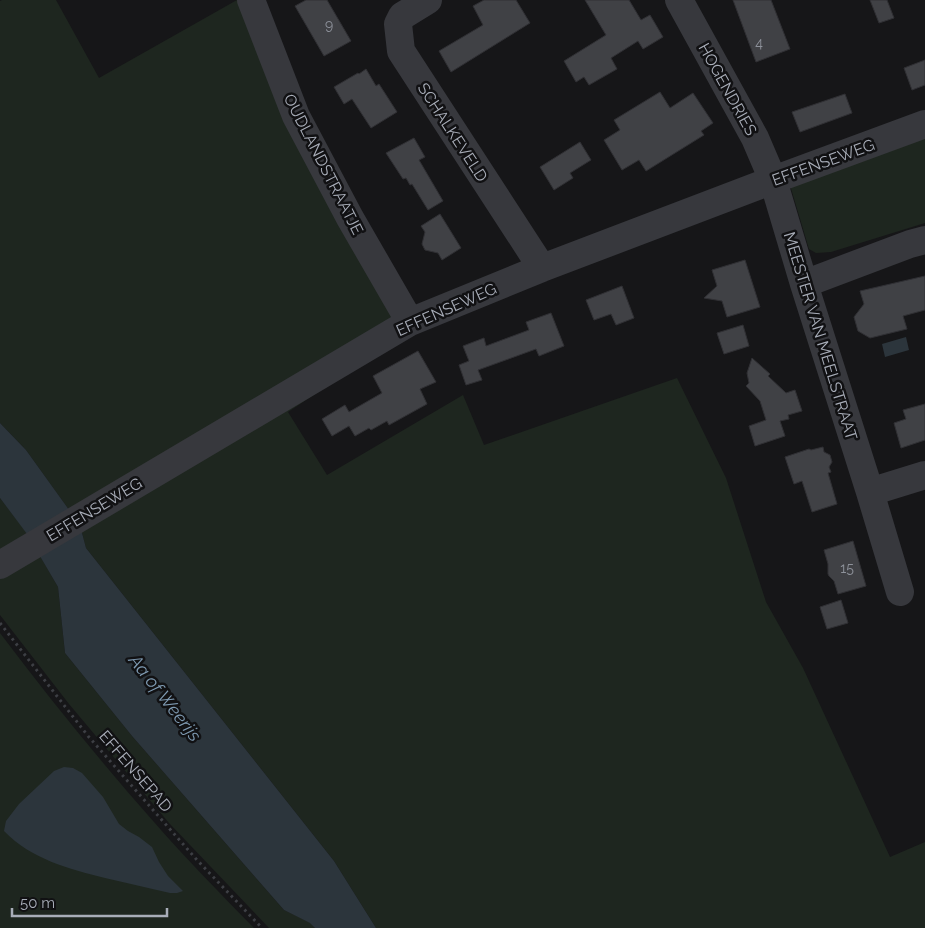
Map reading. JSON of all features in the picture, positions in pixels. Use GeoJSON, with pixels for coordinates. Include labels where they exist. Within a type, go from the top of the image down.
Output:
{"type":"FeatureCollection","features":[{"type":"Feature","properties":{"kind":"street","name":"OUDLANDSTRAATJE"},"geometry":{"type":"LineString","coordinates":[[251,0],[296,116],[350,218],[410,322]]}},
{"type":"Feature","properties":{"kind":"street","name":"SCHALKEVELD"},"geometry":{"type":"LineString","coordinates":[[428,0],[402,16],[398,24],[401,51],[542,268]]}},
{"type":"Feature","properties":{"kind":"street","name":"HOGENDRIES"},"geometry":{"type":"LineString","coordinates":[[679,0],[755,138],[773,180]]}},
{"type":"Feature","properties":{"kind":"street","name":"EFFENSEWEG"},"geometry":{"type":"LineString","coordinates":[[4,562],[410,322],[542,268],[925,124]]}},
{"type":"Feature","properties":{"kind":"street","name":"MEESTER VAN MEELSTRAAT"},"geometry":{"type":"LineString","coordinates":[[773,180],[900,592]]}},
{"type":"Feature","properties":{"kind":"street"},"geometry":{"type":"LineString","coordinates":[[804,284],[925,240]]}},
{"type":"Feature","properties":{"kind":"street"},"geometry":{"type":"LineString","coordinates":[[870,492],[925,475]]}},
{"type":"Feature","properties":{"kind":"path","name":"EFFENSEPAD"},"geometry":{"type":"LineString","coordinates":[[0,623],[88,736],[196,860],[262,928]]}},
{"type":"Feature","properties":{"kind":"shaded area"},"geometry":{"type":"Polygon","coordinates":[[[56,0],[99,78],[237,0],[244,0],[391,303],[392,322],[69,510],[26,450],[0,423],[0,1],[56,0]]]}},
{"type":"Feature","properties":{"kind":"shaded area"},"geometry":{"type":"Polygon","coordinates":[[[925,135],[925,223],[831,252],[816,253],[809,249],[790,185],[925,135]]]}},
{"type":"Feature","properties":{"kind":"shaded area"},"geometry":{"type":"Polygon","coordinates":[[[410,331],[288,412],[327,475],[463,395],[484,445],[677,378],[726,478],[766,602],[803,668],[890,857],[925,842],[925,928],[376,928],[334,861],[86,548],[81,529],[410,331]]]}},
{"type":"Feature","properties":{"kind":"shaded area"},"geometry":{"type":"Polygon","coordinates":[[[0,498],[27,533],[0,550],[0,498]]]}},
{"type":"Feature","properties":{"kind":"shaded area"},"geometry":{"type":"Polygon","coordinates":[[[39,554],[58,587],[65,653],[132,736],[284,910],[311,923],[315,928],[269,928],[169,823],[69,704],[0,615],[0,577],[39,554]]]}},
{"type":"Feature","properties":{"kind":"shaded area"},"geometry":{"type":"Polygon","coordinates":[[[0,633],[75,729],[134,799],[191,863],[254,928],[0,928],[0,633]]]}},
{"type":"Feature","properties":{"kind":"water"},"geometry":{"type":"Polygon","coordinates":[[[906,337],[909,350],[885,357],[882,344],[906,337]]]}},
{"type":"Feature","properties":{"kind":"water","name":"Aa of Weerijs"},"geometry":{"type":"Polygon","coordinates":[[[0,423],[26,450],[67,507],[81,529],[86,548],[334,861],[376,928],[315,928],[310,923],[284,910],[132,736],[65,653],[58,587],[27,534],[0,498],[0,423]]]}},
{"type":"Feature","properties":{"kind":"water"},"geometry":{"type":"Polygon","coordinates":[[[64,767],[73,768],[82,773],[103,797],[119,824],[152,847],[168,876],[183,891],[170,893],[64,867],[26,849],[4,831],[6,821],[19,804],[54,771],[64,767]]]}},
{"type":"Feature","properties":{"kind":"building"},"geometry":{"type":"Polygon","coordinates":[[[306,0],[327,0],[351,41],[324,56],[295,6],[306,0]]]}},
{"type":"Feature","properties":{"kind":"building"},"geometry":{"type":"Polygon","coordinates":[[[484,0],[516,0],[530,23],[451,72],[439,51],[483,25],[473,6],[484,0]]]}},
{"type":"Feature","properties":{"kind":"building"},"geometry":{"type":"Polygon","coordinates":[[[585,0],[629,0],[641,20],[650,15],[663,37],[643,49],[638,41],[611,58],[617,69],[589,85],[584,77],[576,82],[564,61],[606,35],[585,0]]]}},
{"type":"Feature","properties":{"kind":"building"},"geometry":{"type":"Polygon","coordinates":[[[733,0],[771,0],[790,49],[756,62],[733,0]]]}},
{"type":"Feature","properties":{"kind":"building"},"geometry":{"type":"Polygon","coordinates":[[[870,0],[887,0],[894,18],[879,23],[870,0]]]}},
{"type":"Feature","properties":{"kind":"building"},"geometry":{"type":"Polygon","coordinates":[[[925,60],[925,85],[912,90],[904,68],[925,60]]]}},
{"type":"Feature","properties":{"kind":"building"},"geometry":{"type":"Polygon","coordinates":[[[366,69],[376,86],[379,84],[397,112],[371,128],[352,99],[344,104],[334,87],[366,69]]]}},
{"type":"Feature","properties":{"kind":"building"},"geometry":{"type":"Polygon","coordinates":[[[660,92],[670,108],[693,93],[713,123],[701,131],[704,135],[646,171],[639,160],[622,170],[604,140],[620,130],[614,120],[660,92]]]}},
{"type":"Feature","properties":{"kind":"building"},"geometry":{"type":"Polygon","coordinates":[[[845,94],[852,113],[800,132],[792,112],[845,94]]]}},
{"type":"Feature","properties":{"kind":"building"},"geometry":{"type":"Polygon","coordinates":[[[414,138],[425,157],[419,160],[443,201],[428,210],[412,184],[410,185],[406,178],[403,179],[386,153],[414,138]]]}},
{"type":"Feature","properties":{"kind":"building"},"geometry":{"type":"Polygon","coordinates":[[[580,142],[591,160],[570,173],[573,178],[554,190],[540,167],[580,142]]]}},
{"type":"Feature","properties":{"kind":"building"},"geometry":{"type":"Polygon","coordinates":[[[440,214],[461,248],[442,260],[438,253],[425,250],[422,244],[425,232],[421,226],[440,214]]]}},
{"type":"Feature","properties":{"kind":"building"},"geometry":{"type":"Polygon","coordinates":[[[745,260],[760,307],[727,317],[722,301],[704,298],[717,286],[712,270],[745,260]]]}},
{"type":"Feature","properties":{"kind":"building"},"geometry":{"type":"Polygon","coordinates":[[[925,276],[925,310],[903,316],[907,329],[870,338],[858,331],[854,317],[864,304],[860,291],[925,276]]]}},
{"type":"Feature","properties":{"kind":"building"},"geometry":{"type":"Polygon","coordinates":[[[622,286],[634,318],[616,325],[611,314],[594,320],[586,300],[622,286]]]}},
{"type":"Feature","properties":{"kind":"building"},"geometry":{"type":"Polygon","coordinates":[[[551,313],[564,346],[539,356],[536,349],[478,370],[482,380],[466,385],[459,365],[469,361],[463,346],[484,338],[486,346],[529,330],[526,322],[551,313]]]}},
{"type":"Feature","properties":{"kind":"building"},"geometry":{"type":"Polygon","coordinates":[[[743,325],[749,346],[724,354],[717,333],[743,325]]]}},
{"type":"Feature","properties":{"kind":"building"},"geometry":{"type":"Polygon","coordinates":[[[418,351],[436,382],[420,389],[427,404],[389,425],[387,421],[355,436],[349,426],[332,436],[322,419],[345,405],[349,412],[382,393],[373,376],[418,351]]]}},
{"type":"Feature","properties":{"kind":"building"},"geometry":{"type":"Polygon","coordinates":[[[752,358],[770,374],[768,376],[786,393],[795,390],[802,411],[788,415],[789,419],[780,421],[785,436],[755,446],[749,426],[766,420],[760,401],[746,386],[749,383],[747,373],[752,358]]]}},
{"type":"Feature","properties":{"kind":"building"},"geometry":{"type":"Polygon","coordinates":[[[925,404],[925,440],[901,448],[894,423],[906,419],[903,410],[925,404]]]}},
{"type":"Feature","properties":{"kind":"building"},"geometry":{"type":"Polygon","coordinates":[[[823,447],[824,452],[830,455],[832,462],[829,467],[831,472],[828,473],[837,504],[812,512],[802,481],[794,484],[785,457],[809,449],[823,447]]]}},
{"type":"Feature","properties":{"kind":"building"},"geometry":{"type":"Polygon","coordinates":[[[853,541],[866,586],[838,594],[834,581],[828,574],[828,564],[824,550],[853,541]]]}},
{"type":"Feature","properties":{"kind":"building"},"geometry":{"type":"Polygon","coordinates":[[[841,600],[848,623],[827,629],[820,607],[841,600]]]}}]}
